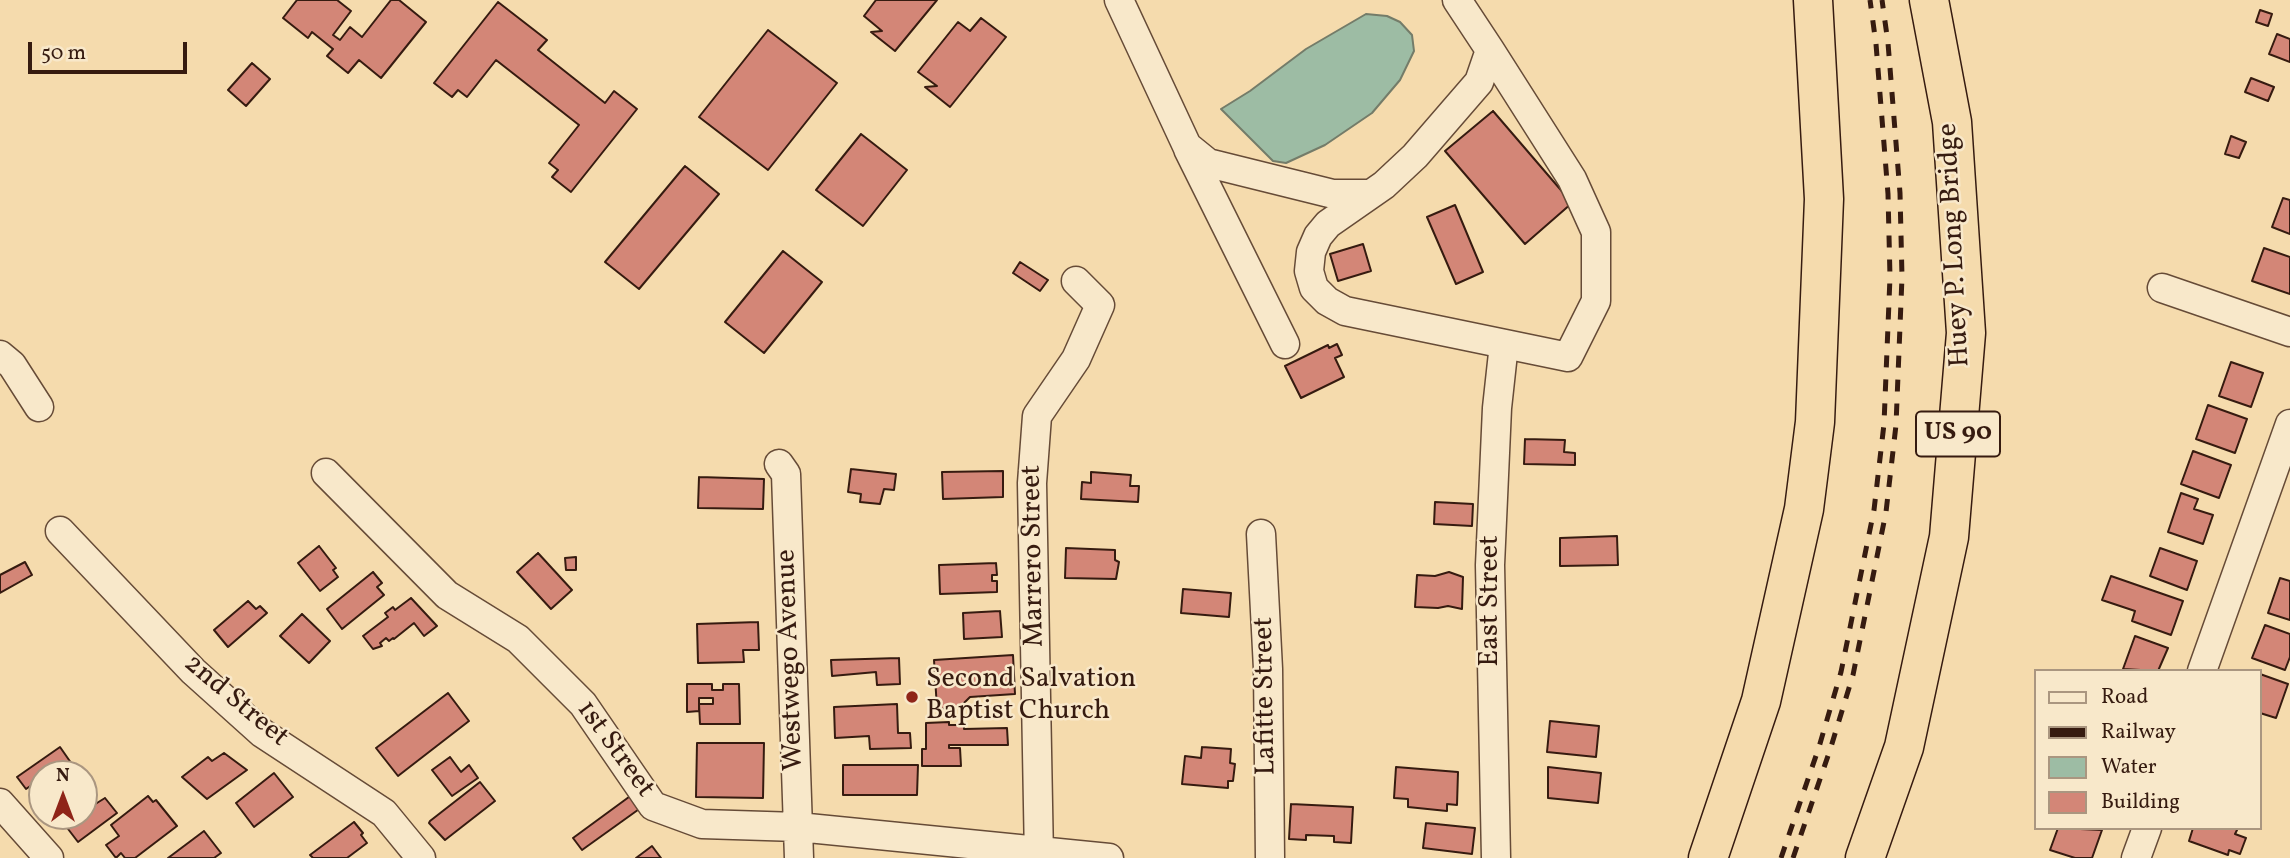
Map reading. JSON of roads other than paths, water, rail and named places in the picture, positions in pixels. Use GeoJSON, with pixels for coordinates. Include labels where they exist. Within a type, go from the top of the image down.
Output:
{"type":"FeatureCollection","features":[{"type":"Feature","properties":{"kind":"highway"},"geometry":{"type":"LineString","coordinates":[[1708,858],[1761,701],[1804,509],[1815,422],[1824,199],[1813,0]]}},
{"type":"Feature","properties":{"kind":"highway","name":"Huey P. Long Bridge"},"geometry":{"type":"LineString","coordinates":[[1865,858],[1904,747],[1950,537],[1966,333],[1952,122],[1929,0]]}},
{"type":"Feature","properties":{"kind":"street"},"geometry":{"type":"LineString","coordinates":[[1119,0],[1187,146],[1285,344]]}},
{"type":"Feature","properties":{"kind":"street"},"geometry":{"type":"LineString","coordinates":[[1458,0],[1490,50],[1572,179],[1596,232],[1596,301],[1568,357],[1345,311],[1327,301],[1314,288],[1309,271],[1311,252],[1318,236],[1328,224],[1370,194],[1415,156],[1479,82],[1490,50]]}},
{"type":"Feature","properties":{"kind":"street"},"geometry":{"type":"LineString","coordinates":[[1187,146],[1208,163],[1333,194],[1370,194]]}},
{"type":"Feature","properties":{"kind":"street","name":"Marrero Street"},"geometry":{"type":"LineString","coordinates":[[1039,854],[1032,483],[1037,416],[1076,359],[1100,305],[1076,281]]}},
{"type":"Feature","properties":{"kind":"street"},"geometry":{"type":"LineString","coordinates":[[2162,288],[2290,332]]}},
{"type":"Feature","properties":{"kind":"street","name":"East Street"},"geometry":{"type":"LineString","coordinates":[[1496,858],[1490,565],[1497,408],[1504,344]]}},
{"type":"Feature","properties":{"kind":"street"},"geometry":{"type":"LineString","coordinates":[[0,355],[12,365],[39,407]]}},
{"type":"Feature","properties":{"kind":"street"},"geometry":{"type":"LineString","coordinates":[[2203,669],[2290,424]]}},
{"type":"Feature","properties":{"kind":"street","name":"Westwego Avenue"},"geometry":{"type":"LineString","coordinates":[[779,464],[786,474],[799,858]]}},
{"type":"Feature","properties":{"kind":"street","name":"1st Street"},"geometry":{"type":"LineString","coordinates":[[326,473],[447,595],[517,639],[583,704],[653,806],[702,824],[798,827],[1039,854],[1109,858]]}},
{"type":"Feature","properties":{"kind":"street","name":"2nd Street"},"geometry":{"type":"LineString","coordinates":[[60,531],[203,680],[262,733],[384,813],[421,858]]}},
{"type":"Feature","properties":{"kind":"street","name":"Lafitte Street"},"geometry":{"type":"LineString","coordinates":[[1261,534],[1268,669],[1270,858]]}},
{"type":"Feature","properties":{"kind":"street"},"geometry":{"type":"LineString","coordinates":[[0,803],[49,858]]}},
{"type":"Feature","properties":{"kind":"street"},"geometry":{"type":"LineString","coordinates":[[2136,858],[2146,830]]}},
{"type":"Feature","properties":{"kind":"water"},"geometry":{"type":"Polygon","coordinates":[[[1366,14],[1387,16],[1400,22],[1412,35],[1414,51],[1400,80],[1372,113],[1325,145],[1286,163],[1273,161],[1221,109],[1306,49],[1366,14]]]}},
{"type":"Feature","properties":{"kind":"railway"},"geometry":{"type":"LineString","coordinates":[[1781,858],[1841,672],[1874,510],[1884,424],[1890,277],[1888,194],[1870,0]]}},
{"type":"Feature","properties":{"kind":"railway"},"geometry":{"type":"LineString","coordinates":[[1793,858],[1853,675],[1886,512],[1896,425],[1902,277],[1900,193],[1882,0]]}},
{"type":"Feature","properties":{"kind":"place","name":"Second Salvation Baptist Church"},"geometry":{"type":"Point","coordinates":[912,697]}}]}
